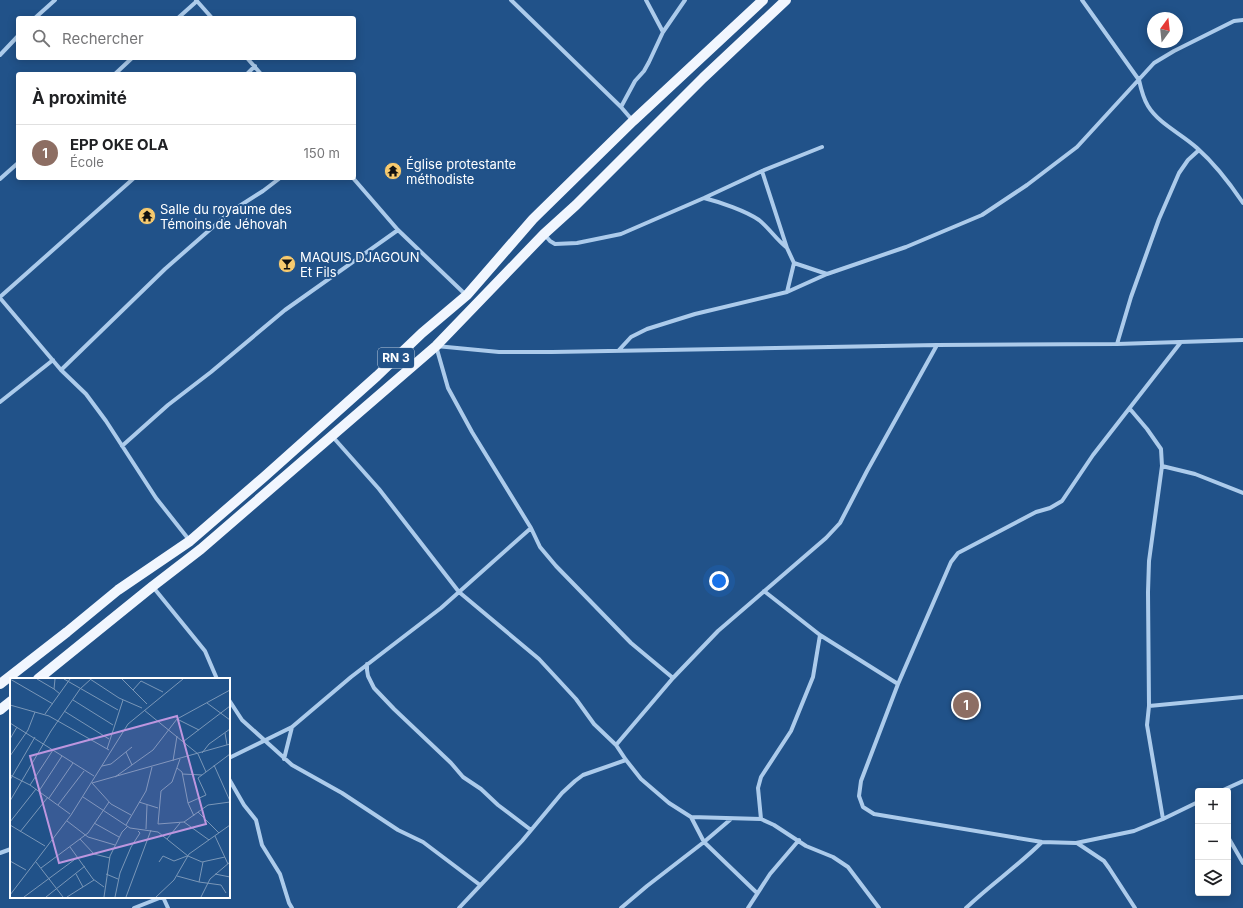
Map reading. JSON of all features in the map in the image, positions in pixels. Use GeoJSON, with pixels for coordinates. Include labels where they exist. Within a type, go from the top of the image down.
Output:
{"type":"FeatureCollection","features":[{"type":"Feature","properties":{"kind":"main road","name":"RN 3"},"geometry":{"type":"LineString","coordinates":[[0,684],[118,590],[190,541],[377,376],[422,333],[467,295],[533,219],[633,121],[763,0]]}},
{"type":"Feature","properties":{"kind":"main road","name":"RN 3"},"geometry":{"type":"LineString","coordinates":[[39,678],[201,549],[331,435],[436,346],[544,234],[576,205],[703,78],[786,0]]}},
{"type":"Feature","properties":{"kind":"main road"},"geometry":{"type":"LineString","coordinates":[[0,710],[10,702]]}},
{"type":"Feature","properties":{"kind":"street"},"geometry":{"type":"LineString","coordinates":[[37,16],[54,0]]}},
{"type":"Feature","properties":{"kind":"street"},"geometry":{"type":"LineString","coordinates":[[180,16],[197,0],[210,16]]}},
{"type":"Feature","properties":{"kind":"street"},"geometry":{"type":"LineString","coordinates":[[511,0],[621,107],[633,121]]}},
{"type":"Feature","properties":{"kind":"street"},"geometry":{"type":"LineString","coordinates":[[646,0],[663,32]]}},
{"type":"Feature","properties":{"kind":"street"},"geometry":{"type":"LineString","coordinates":[[621,107],[635,81],[644,71],[663,32],[685,0]]}},
{"type":"Feature","properties":{"kind":"street"},"geometry":{"type":"LineString","coordinates":[[1082,0],[1139,80],[1148,106],[1157,117],[1187,139],[1226,177],[1243,203]]}},
{"type":"Feature","properties":{"kind":"street"},"geometry":{"type":"LineString","coordinates":[[619,350],[631,337],[647,329],[695,314],[787,292],[827,274],[906,247],[982,215],[1077,147],[1154,63],[1174,51],[1234,21],[1243,20]]}},
{"type":"Feature","properties":{"kind":"street"},"geometry":{"type":"LineString","coordinates":[[1234,21],[1243,24]]}},
{"type":"Feature","properties":{"kind":"street"},"geometry":{"type":"LineString","coordinates":[[0,55],[16,38]]}},
{"type":"Feature","properties":{"kind":"street"},"geometry":{"type":"LineString","coordinates":[[117,72],[130,60]]}},
{"type":"Feature","properties":{"kind":"street"},"geometry":{"type":"LineString","coordinates":[[249,60],[260,72]]}},
{"type":"Feature","properties":{"kind":"street"},"geometry":{"type":"LineString","coordinates":[[249,72],[255,66]]}},
{"type":"Feature","properties":{"kind":"street"},"geometry":{"type":"LineString","coordinates":[[544,234],[550,242],[555,244],[577,243],[621,234],[762,171],[822,148]]}},
{"type":"Feature","properties":{"kind":"street"},"geometry":{"type":"LineString","coordinates":[[1117,344],[1131,297],[1159,219],[1179,173],[1188,160],[1199,150]]}},
{"type":"Feature","properties":{"kind":"street"},"geometry":{"type":"LineString","coordinates":[[0,179],[16,165]]}},
{"type":"Feature","properties":{"kind":"street"},"geometry":{"type":"LineString","coordinates":[[762,171],[787,248],[794,263],[787,292]]}},
{"type":"Feature","properties":{"kind":"street"},"geometry":{"type":"LineString","coordinates":[[132,180],[0,297],[61,370],[86,394],[106,421],[156,498],[190,541]]}},
{"type":"Feature","properties":{"kind":"street"},"geometry":{"type":"LineString","coordinates":[[61,370],[165,269],[224,217],[277,180]]}},
{"type":"Feature","properties":{"kind":"street"},"geometry":{"type":"LineString","coordinates":[[355,180],[398,230],[467,295]]}},
{"type":"Feature","properties":{"kind":"street"},"geometry":{"type":"LineString","coordinates":[[704,198],[718,202],[760,221],[787,248]]}},
{"type":"Feature","properties":{"kind":"street"},"geometry":{"type":"LineString","coordinates":[[122,446],[163,410],[285,310],[398,230]]}},
{"type":"Feature","properties":{"kind":"street"},"geometry":{"type":"LineString","coordinates":[[794,263],[827,274]]}},
{"type":"Feature","properties":{"kind":"street"},"geometry":{"type":"LineString","coordinates":[[673,678],[631,643],[556,566],[540,547],[531,528],[472,432],[448,388],[436,346],[499,352],[552,352],[937,345],[1117,344],[1243,340]]}},
{"type":"Feature","properties":{"kind":"street"},"geometry":{"type":"LineString","coordinates":[[1181,342],[1093,455],[1062,501],[1050,508],[1036,512],[958,553],[951,562],[898,684],[861,781],[859,796],[863,807],[874,814],[1042,842],[1076,843],[1134,831],[1195,803]]}},
{"type":"Feature","properties":{"kind":"street"},"geometry":{"type":"LineString","coordinates":[[616,745],[673,678],[718,630],[826,538],[840,522],[937,345]]}},
{"type":"Feature","properties":{"kind":"street"},"geometry":{"type":"LineString","coordinates":[[0,402],[53,360]]}},
{"type":"Feature","properties":{"kind":"street"},"geometry":{"type":"LineString","coordinates":[[1130,409],[1161,449],[1162,466],[1149,561],[1148,725],[1163,819]]}},
{"type":"Feature","properties":{"kind":"street"},"geometry":{"type":"LineString","coordinates":[[331,435],[379,490],[459,592],[539,659],[576,699],[594,724],[616,745],[641,780],[669,803],[691,817],[761,819],[774,825],[806,846],[833,857],[848,867],[879,908]]}},
{"type":"Feature","properties":{"kind":"street"},"geometry":{"type":"LineString","coordinates":[[1162,466],[1195,474],[1243,493]]}},
{"type":"Feature","properties":{"kind":"street"},"geometry":{"type":"LineString","coordinates":[[230,758],[292,727],[368,663],[441,608],[531,528]]}},
{"type":"Feature","properties":{"kind":"street"},"geometry":{"type":"LineString","coordinates":[[153,586],[205,651],[217,678]]}},
{"type":"Feature","properties":{"kind":"street"},"geometry":{"type":"LineString","coordinates":[[764,591],[820,635],[898,684]]}},
{"type":"Feature","properties":{"kind":"street"},"geometry":{"type":"LineString","coordinates":[[761,819],[758,788],[761,777],[791,731],[813,677],[820,635]]}},
{"type":"Feature","properties":{"kind":"street"},"geometry":{"type":"LineString","coordinates":[[368,663],[368,676],[374,688],[394,709],[451,763],[463,777],[481,789],[498,805],[531,830]]}},
{"type":"Feature","properties":{"kind":"street"},"geometry":{"type":"LineString","coordinates":[[1149,706],[1243,697]]}},
{"type":"Feature","properties":{"kind":"street"},"geometry":{"type":"LineString","coordinates":[[230,702],[242,720],[292,765],[342,793],[392,826],[423,842],[480,885]]}},
{"type":"Feature","properties":{"kind":"street"},"geometry":{"type":"LineString","coordinates":[[284,759],[292,727]]}},
{"type":"Feature","properties":{"kind":"street"},"geometry":{"type":"LineString","coordinates":[[459,908],[522,841],[562,793],[575,781],[583,775],[626,760]]}},
{"type":"Feature","properties":{"kind":"street"},"geometry":{"type":"LineString","coordinates":[[230,781],[244,805],[256,820],[262,844],[280,874],[292,908]]}},
{"type":"Feature","properties":{"kind":"street"},"geometry":{"type":"LineString","coordinates":[[1228,788],[1243,781]]}},
{"type":"Feature","properties":{"kind":"street"},"geometry":{"type":"LineString","coordinates":[[691,817],[704,842],[757,892]]}},
{"type":"Feature","properties":{"kind":"street"},"geometry":{"type":"LineString","coordinates":[[621,908],[732,819]]}},
{"type":"Feature","properties":{"kind":"street"},"geometry":{"type":"LineString","coordinates":[[748,908],[770,874],[799,840]]}},
{"type":"Feature","properties":{"kind":"street"},"geometry":{"type":"LineString","coordinates":[[966,908],[1042,842]]}},
{"type":"Feature","properties":{"kind":"street"},"geometry":{"type":"LineString","coordinates":[[1231,842],[1243,863]]}},
{"type":"Feature","properties":{"kind":"street"},"geometry":{"type":"LineString","coordinates":[[1076,843],[1104,861],[1134,908]]}},
{"type":"Feature","properties":{"kind":"street"},"geometry":{"type":"LineString","coordinates":[[0,853],[10,849]]}},
{"type":"Feature","properties":{"kind":"street"},"geometry":{"type":"LineString","coordinates":[[134,908],[159,898]]}},
{"type":"Feature","properties":{"kind":"street"},"geometry":{"type":"LineString","coordinates":[[163,898],[168,908]]}},
{"type":"Feature","properties":{"kind":"place","name":"Église protestante méthodiste"},"geometry":{"type":"Point","coordinates":[393,171]}},
{"type":"Feature","properties":{"kind":"place","name":"Salle du royaume des Témoins de Jéhovah"},"geometry":{"type":"Point","coordinates":[147,216]}},
{"type":"Feature","properties":{"kind":"place","name":"MAQUIS DJAGOUN Et Fils"},"geometry":{"type":"Point","coordinates":[287,264]}},
{"type":"Feature","properties":{"kind":"place","name":"EPP OKE OLA"},"geometry":{"type":"Point","coordinates":[966,705]}}]}
